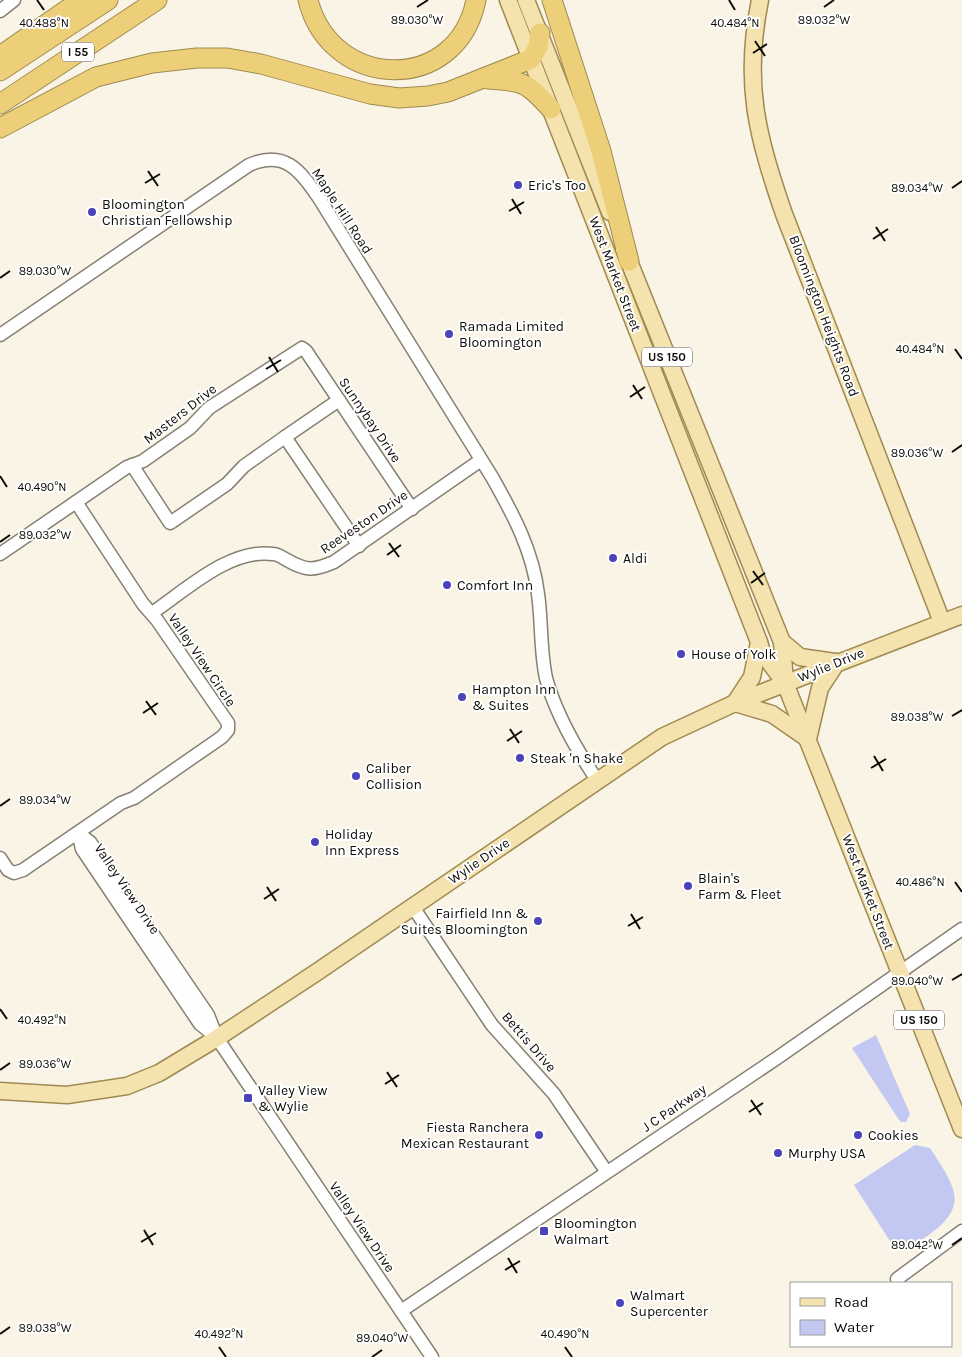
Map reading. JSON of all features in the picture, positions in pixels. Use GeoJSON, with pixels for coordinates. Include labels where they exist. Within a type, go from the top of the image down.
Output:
{"type":"FeatureCollection","features":[{"type":"Feature","properties":{"kind":"highway"},"geometry":{"type":"LineString","coordinates":[[0,56],[81,0]]}},
{"type":"Feature","properties":{"kind":"highway","name":"I 55"},"geometry":{"type":"LineString","coordinates":[[0,71],[108,0]]}},
{"type":"Feature","properties":{"kind":"highway","name":"I 55"},"geometry":{"type":"LineString","coordinates":[[0,104],[157,0]]}},
{"type":"Feature","properties":{"kind":"highway"},"geometry":{"type":"LineString","coordinates":[[308,0],[319,28],[340,52],[368,67],[386,71],[412,69],[444,54],[467,26],[476,0]]}},
{"type":"Feature","properties":{"kind":"highway"},"geometry":{"type":"LineString","coordinates":[[552,0],[601,151],[629,261]]}},
{"type":"Feature","properties":{"kind":"highway"},"geometry":{"type":"LineString","coordinates":[[0,128],[96,77],[152,63],[197,58],[227,58],[261,64],[370,94],[399,98],[428,96],[448,92],[531,59],[538,47],[540,33]]}},
{"type":"Feature","properties":{"kind":"highway"},"geometry":{"type":"LineString","coordinates":[[482,78],[516,80],[527,85],[551,109]]}},
{"type":"Feature","properties":{"kind":"main road","name":"West Market Street"},"geometry":{"type":"LineString","coordinates":[[508,0],[762,652],[786,683]]}},
{"type":"Feature","properties":{"kind":"main road","name":"West Market Street"},"geometry":{"type":"LineString","coordinates":[[526,0],[782,642],[786,683],[962,1129]]}},
{"type":"Feature","properties":{"kind":"main road","name":"Bloomington Heights Road"},"geometry":{"type":"LineString","coordinates":[[760,0],[752,51],[753,92],[757,126],[764,153],[784,214],[942,622]]}},
{"type":"Feature","properties":{"kind":"main road","name":"Wylie Drive"},"geometry":{"type":"LineString","coordinates":[[0,1091],[67,1095],[126,1086],[176,1064],[662,737],[735,703],[962,615]]}},
{"type":"Feature","properties":{"kind":"main road"},"geometry":{"type":"LineString","coordinates":[[758,642],[752,677],[735,703],[772,714],[808,739],[820,688],[837,662],[800,657],[782,642]]}},
{"type":"Feature","properties":{"kind":"street"},"geometry":{"type":"LineString","coordinates":[[0,11],[14,0]]}},
{"type":"Feature","properties":{"kind":"street","name":"Maple Hill Road"},"geometry":{"type":"LineString","coordinates":[[0,335],[244,168],[264,160],[280,160],[298,171],[319,198],[481,460],[517,522],[535,576],[546,678],[567,730],[597,780]]}},
{"type":"Feature","properties":{"kind":"street","name":"Sunnybay Drive"},"geometry":{"type":"LineString","coordinates":[[302,348],[412,509]]}},
{"type":"Feature","properties":{"kind":"street","name":"Masters Drive"},"geometry":{"type":"LineString","coordinates":[[76,502],[132,465],[143,461],[190,428],[209,408],[302,348]]}},
{"type":"Feature","properties":{"kind":"street"},"geometry":{"type":"LineString","coordinates":[[132,465],[170,523],[227,484],[244,466],[339,400]]}},
{"type":"Feature","properties":{"kind":"street"},"geometry":{"type":"LineString","coordinates":[[285,438],[359,546]]}},
{"type":"Feature","properties":{"kind":"street","name":"Reeveston Drive"},"geometry":{"type":"LineString","coordinates":[[152,613],[226,562],[253,554],[275,554],[303,569],[320,568],[334,562],[481,460]]}},
{"type":"Feature","properties":{"kind":"street"},"geometry":{"type":"LineString","coordinates":[[0,554],[76,502]]}},
{"type":"Feature","properties":{"kind":"street","name":"Valley View Circle"},"geometry":{"type":"LineString","coordinates":[[0,858],[8,870],[19,872],[121,803],[134,798],[227,734],[228,724],[152,613],[129,583],[76,502]]}},
{"type":"Feature","properties":{"kind":"street","name":"Valley View Drive"},"geometry":{"type":"LineString","coordinates":[[78,832],[90,842],[208,1016],[217,1038],[432,1357]]}},
{"type":"Feature","properties":{"kind":"street","name":"Bettis Drive"},"geometry":{"type":"LineString","coordinates":[[413,906],[492,1024],[554,1094],[606,1171]]}},
{"type":"Feature","properties":{"kind":"street","name":"J C Parkway"},"geometry":{"type":"LineString","coordinates":[[401,1311],[962,929]]}},
{"type":"Feature","properties":{"kind":"street"},"geometry":{"type":"LineString","coordinates":[[897,1279],[962,1230]]}},
{"type":"Feature","properties":{"kind":"water"},"geometry":{"type":"Polygon","coordinates":[[[876,1035],[910,1114],[906,1122],[901,1122],[897,1117],[852,1048],[876,1035]]]}},
{"type":"Feature","properties":{"kind":"water"},"geometry":{"type":"Polygon","coordinates":[[[915,1145],[930,1148],[950,1181],[954,1193],[954,1203],[946,1220],[939,1227],[906,1250],[895,1249],[854,1185],[915,1145]]]}},
{"type":"Feature","properties":{"kind":"place","name":"Eric's Too"},"geometry":{"type":"Point","coordinates":[518,185]}},
{"type":"Feature","properties":{"kind":"place","name":"Bloomington Christian Fellowship"},"geometry":{"type":"Point","coordinates":[92,212]}},
{"type":"Feature","properties":{"kind":"place","name":"Ramada Limited Bloomington"},"geometry":{"type":"Point","coordinates":[449,334]}},
{"type":"Feature","properties":{"kind":"place","name":"Aldi"},"geometry":{"type":"Point","coordinates":[613,558]}},
{"type":"Feature","properties":{"kind":"place","name":"Comfort Inn"},"geometry":{"type":"Point","coordinates":[447,585]}},
{"type":"Feature","properties":{"kind":"place","name":"House of Yolk"},"geometry":{"type":"Point","coordinates":[681,654]}},
{"type":"Feature","properties":{"kind":"place","name":"Hampton Inn & Suites"},"geometry":{"type":"Point","coordinates":[462,697]}},
{"type":"Feature","properties":{"kind":"place","name":"Steak 'n Shake"},"geometry":{"type":"Point","coordinates":[520,758]}},
{"type":"Feature","properties":{"kind":"place","name":"Caliber Collision"},"geometry":{"type":"Point","coordinates":[356,776]}},
{"type":"Feature","properties":{"kind":"place","name":"Holiday Inn Express"},"geometry":{"type":"Point","coordinates":[315,842]}},
{"type":"Feature","properties":{"kind":"place","name":"Blain's Farm & Fleet"},"geometry":{"type":"Point","coordinates":[688,886]}},
{"type":"Feature","properties":{"kind":"place","name":"Fairfield Inn & Suites Bloomington"},"geometry":{"type":"Point","coordinates":[538,921]}},
{"type":"Feature","properties":{"kind":"place","name":"Valley View & Wylie"},"geometry":{"type":"Point","coordinates":[248,1098]}},
{"type":"Feature","properties":{"kind":"place","name":"Fiesta Ranchera Mexican Restaurant"},"geometry":{"type":"Point","coordinates":[539,1135]}},
{"type":"Feature","properties":{"kind":"place","name":"Cookies"},"geometry":{"type":"Point","coordinates":[858,1135]}},
{"type":"Feature","properties":{"kind":"place","name":"Murphy USA"},"geometry":{"type":"Point","coordinates":[778,1153]}},
{"type":"Feature","properties":{"kind":"place","name":"Bloomington Walmart"},"geometry":{"type":"Point","coordinates":[544,1231]}},
{"type":"Feature","properties":{"kind":"place","name":"Walmart Supercenter"},"geometry":{"type":"Point","coordinates":[620,1303]}}]}
